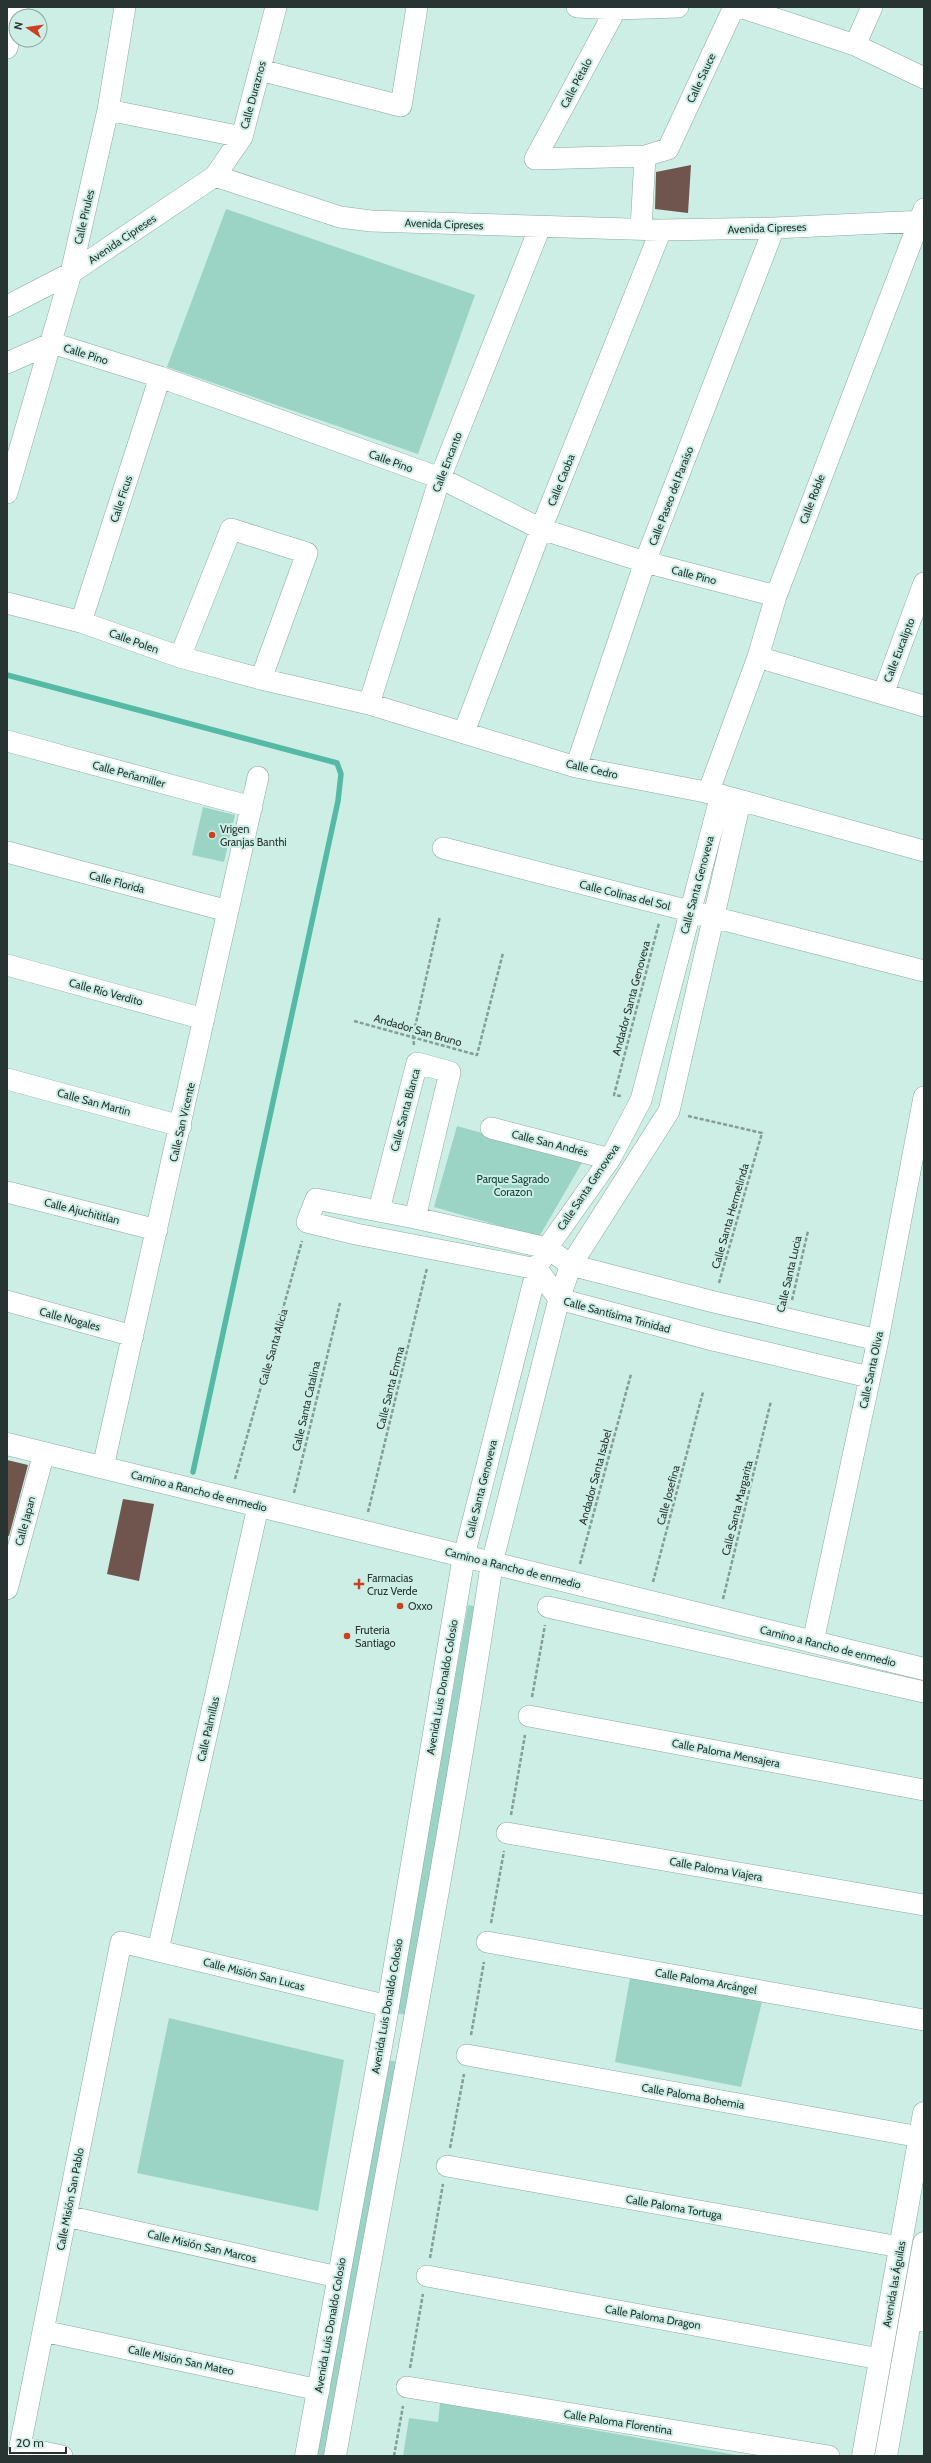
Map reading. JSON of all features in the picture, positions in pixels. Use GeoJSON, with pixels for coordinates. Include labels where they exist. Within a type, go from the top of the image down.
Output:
{"type":"FeatureCollection","features":[{"type":"Feature","properties":{"kind":"street"},"geometry":{"type":"LineString","coordinates":[[7,48],[17,7]]}},
{"type":"Feature","properties":{"kind":"street","name":"Calle Pirules"},"geometry":{"type":"LineString","coordinates":[[7,493],[52,343],[71,273],[108,110],[125,7]]}},
{"type":"Feature","properties":{"kind":"street","name":"Calle Duraznos"},"geometry":{"type":"LineString","coordinates":[[215,176],[242,137],[276,7]]}},
{"type":"Feature","properties":{"kind":"street"},"geometry":{"type":"LineString","coordinates":[[260,70],[401,106],[417,7]]}},
{"type":"Feature","properties":{"kind":"street"},"geometry":{"type":"LineString","coordinates":[[577,7],[678,7]]}},
{"type":"Feature","properties":{"kind":"street","name":"Calle Sauce"},"geometry":{"type":"LineString","coordinates":[[645,156],[668,148],[734,7]]}},
{"type":"Feature","properties":{"kind":"street"},"geometry":{"type":"LineString","coordinates":[[740,7],[854,45],[924,78]]}},
{"type":"Feature","properties":{"kind":"street"},"geometry":{"type":"LineString","coordinates":[[854,45],[872,7]]}},
{"type":"Feature","properties":{"kind":"street","name":"Calle Pétalo"},"geometry":{"type":"LineString","coordinates":[[616,8],[535,158],[645,156]]}},
{"type":"Feature","properties":{"kind":"street"},"geometry":{"type":"LineString","coordinates":[[108,110],[242,137]]}},
{"type":"Feature","properties":{"kind":"street","name":"Calle Caoba"},"geometry":{"type":"LineString","coordinates":[[464,732],[541,529],[651,230],[645,156]]}},
{"type":"Feature","properties":{"kind":"street","name":"Avenida Cipreses"},"geometry":{"type":"LineString","coordinates":[[7,306],[71,273],[215,176],[340,217],[371,221],[651,230],[774,228],[922,216]]}},
{"type":"Feature","properties":{"kind":"street","name":"Calle Roble"},"geometry":{"type":"LineString","coordinates":[[723,797],[758,657],[776,596],[922,216]]}},
{"type":"Feature","properties":{"kind":"street","name":"Calle Encanto"},"geometry":{"type":"LineString","coordinates":[[369,704],[440,478],[540,227]]}},
{"type":"Feature","properties":{"kind":"street","name":"Calle Paseo del Paraíso"},"geometry":{"type":"LineString","coordinates":[[576,767],[645,562],[774,228]]}},
{"type":"Feature","properties":{"kind":"street","name":"Calle Pino"},"geometry":{"type":"LineString","coordinates":[[7,363],[52,343],[160,377],[440,478],[541,529],[645,562],[776,596]]}},
{"type":"Feature","properties":{"kind":"street","name":"Calle Ficus"},"geometry":{"type":"LineString","coordinates":[[81,622],[160,377]]}},
{"type":"Feature","properties":{"kind":"street"},"geometry":{"type":"LineString","coordinates":[[180,657],[231,529],[307,553],[261,679]]}},
{"type":"Feature","properties":{"kind":"street","name":"Calle Eucalipto"},"geometry":{"type":"LineString","coordinates":[[883,694],[924,583]]}},
{"type":"Feature","properties":{"kind":"street","name":"Calle Polen"},"geometry":{"type":"LineString","coordinates":[[7,603],[81,622],[180,657],[261,679]]}},
{"type":"Feature","properties":{"kind":"street"},"geometry":{"type":"LineString","coordinates":[[758,657],[924,706]]}},
{"type":"Feature","properties":{"kind":"street","name":"Calle Cedro"},"geometry":{"type":"LineString","coordinates":[[261,679],[369,704],[576,767],[723,797],[924,851]]}},
{"type":"Feature","properties":{"kind":"street","name":"Calle Peñamiller"},"geometry":{"type":"LineString","coordinates":[[7,741],[252,807]]}},
{"type":"Feature","properties":{"kind":"street","name":"Calle San Vicente"},"geometry":{"type":"LineString","coordinates":[[103,1467],[181,1126],[258,777]]}},
{"type":"Feature","properties":{"kind":"street","name":"Calle Santa Genoveva"},"geometry":{"type":"LineString","coordinates":[[464,1556],[537,1268],[547,1248],[610,1159],[641,1100],[690,911],[723,797]]}},
{"type":"Feature","properties":{"kind":"street","name":"Calle Santa Genoveva"},"geometry":{"type":"LineString","coordinates":[[492,1563],[559,1299],[571,1265],[669,1111],[714,917],[723,797]]}},
{"type":"Feature","properties":{"kind":"street","name":"Calle Colinas del Sol"},"geometry":{"type":"LineString","coordinates":[[443,848],[924,971]]}},
{"type":"Feature","properties":{"kind":"street","name":"Calle Florida"},"geometry":{"type":"LineString","coordinates":[[7,852],[228,911]]}},
{"type":"Feature","properties":{"kind":"street","name":"Calle Río Verdito"},"geometry":{"type":"LineString","coordinates":[[7,965],[204,1019]]}},
{"type":"Feature","properties":{"kind":"street"},"geometry":{"type":"LineString","coordinates":[[415,1218],[450,1072],[417,1063]]}},
{"type":"Feature","properties":{"kind":"street","name":"Calle Santa Blanca"},"geometry":{"type":"LineString","coordinates":[[379,1210],[417,1063]]}},
{"type":"Feature","properties":{"kind":"street","name":"Calle San Martin"},"geometry":{"type":"LineString","coordinates":[[7,1079],[181,1126]]}},
{"type":"Feature","properties":{"kind":"street","name":"Calle Santa Oliva"},"geometry":{"type":"LineString","coordinates":[[813,1642],[878,1340],[924,1097]]}},
{"type":"Feature","properties":{"kind":"street","name":"Calle San Andrés"},"geometry":{"type":"LineString","coordinates":[[491,1128],[610,1159]]}},
{"type":"Feature","properties":{"kind":"street","name":"Calle Ajuchititlan"},"geometry":{"type":"LineString","coordinates":[[7,1192],[157,1230]]}},
{"type":"Feature","properties":{"kind":"street"},"geometry":{"type":"LineString","coordinates":[[537,1268],[432,1249],[307,1222],[313,1201],[320,1198],[379,1210],[547,1248],[571,1265],[787,1320],[878,1340]]}},
{"type":"Feature","properties":{"kind":"street","name":"Calle Santísima Trinidad"},"geometry":{"type":"LineString","coordinates":[[537,1268],[559,1299],[713,1340],[869,1377]]}},
{"type":"Feature","properties":{"kind":"street","name":"Calle Nogales"},"geometry":{"type":"LineString","coordinates":[[7,1301],[133,1336]]}},
{"type":"Feature","properties":{"kind":"street","name":"Camino a Rancho de enmedio"},"geometry":{"type":"LineString","coordinates":[[7,1444],[258,1507],[289,1513],[924,1669]]}},
{"type":"Feature","properties":{"kind":"street","name":"Calle Japan"},"geometry":{"type":"LineString","coordinates":[[7,1589],[44,1453]]}},
{"type":"Feature","properties":{"kind":"street","name":"Calle Palmillas"},"geometry":{"type":"LineString","coordinates":[[158,1950],[258,1507]]}},
{"type":"Feature","properties":{"kind":"street","name":"Avenida Luis Donaldo Colosio"},"geometry":{"type":"LineString","coordinates":[[306,2456],[384,2030],[464,1556]]}},
{"type":"Feature","properties":{"kind":"street"},"geometry":{"type":"LineString","coordinates":[[334,2456],[413,2036],[475,1676],[492,1563]]}},
{"type":"Feature","properties":{"kind":"street"},"geometry":{"type":"LineString","coordinates":[[548,1607],[924,1692]]}},
{"type":"Feature","properties":{"kind":"street","name":"Calle Paloma Mensajera"},"geometry":{"type":"LineString","coordinates":[[529,1716],[924,1790]]}},
{"type":"Feature","properties":{"kind":"street","name":"Calle Paloma Viajera"},"geometry":{"type":"LineString","coordinates":[[507,1834],[924,1905]]}},
{"type":"Feature","properties":{"kind":"street","name":"Calle Misión San Lucas"},"geometry":{"type":"LineString","coordinates":[[121,1942],[388,2006]]}},
{"type":"Feature","properties":{"kind":"street","name":"Calle Misión San Pablo"},"geometry":{"type":"LineString","coordinates":[[19,2452],[121,1942]]}},
{"type":"Feature","properties":{"kind":"street","name":"Calle Paloma Arcángel"},"geometry":{"type":"LineString","coordinates":[[487,1942],[924,2020]]}},
{"type":"Feature","properties":{"kind":"street"},"geometry":{"type":"LineString","coordinates":[[384,2030],[413,2036]]}},
{"type":"Feature","properties":{"kind":"street","name":"Calle Paloma Bohemia"},"geometry":{"type":"LineString","coordinates":[[467,2055],[920,2137]]}},
{"type":"Feature","properties":{"kind":"street","name":"Avenida las Águilas"},"geometry":{"type":"LineString","coordinates":[[863,2456],[924,2113]]}},
{"type":"Feature","properties":{"kind":"street","name":"Calle Paloma Tortuga"},"geometry":{"type":"LineString","coordinates":[[447,2166],[900,2247]]}},
{"type":"Feature","properties":{"kind":"street","name":"Calle Misión San Marcos"},"geometry":{"type":"LineString","coordinates":[[66,2216],[338,2277]]}},
{"type":"Feature","properties":{"kind":"street","name":"Avenida las Águilas"},"geometry":{"type":"LineString","coordinates":[[886,2456],[917,2320],[924,2242]]}},
{"type":"Feature","properties":{"kind":"street","name":"Calle Paloma Dragon"},"geometry":{"type":"LineString","coordinates":[[427,2276],[880,2359]]}},
{"type":"Feature","properties":{"kind":"street","name":"Calle Misión San Mateo"},"geometry":{"type":"LineString","coordinates":[[43,2331],[319,2390]]}},
{"type":"Feature","properties":{"kind":"street","name":"Calle Paloma Florentina"},"geometry":{"type":"LineString","coordinates":[[406,2387],[829,2456]]}},
{"type":"Feature","properties":{"kind":"street"},"geometry":{"type":"LineString","coordinates":[[19,2452],[62,2456]]}},
{"type":"Feature","properties":{"kind":"path","name":"Andador Santa Genoveva"},"geometry":{"type":"LineString","coordinates":[[614,1095],[663,904]]}},
{"type":"Feature","properties":{"kind":"path","name":"Calle Santa Blanca"},"geometry":{"type":"LineString","coordinates":[[417,1063],[413,1036],[440,916]]}},
{"type":"Feature","properties":{"kind":"path","name":"Andador San Bruno"},"geometry":{"type":"LineString","coordinates":[[354,1021],[413,1036],[477,1055],[503,953]]}},
{"type":"Feature","properties":{"kind":"path","name":"Calle Santa Hermelinda"},"geometry":{"type":"LineString","coordinates":[[669,1111],[762,1133],[714,1302]]}},
{"type":"Feature","properties":{"kind":"path","name":"Calle Santa Alicia"},"geometry":{"type":"LineString","coordinates":[[229,1499],[307,1222]]}},
{"type":"Feature","properties":{"kind":"path","name":"Calle Santa Lucia"},"geometry":{"type":"LineString","coordinates":[[787,1320],[808,1231]]}},
{"type":"Feature","properties":{"kind":"path","name":"Calle Santa Emma"},"geometry":{"type":"LineString","coordinates":[[363,1532],[432,1249]]}},
{"type":"Feature","properties":{"kind":"path","name":"Calle Santa Catalina"},"geometry":{"type":"LineString","coordinates":[[289,1513],[340,1303]]}},
{"type":"Feature","properties":{"kind":"path","name":"Andador Santa Isabel"},"geometry":{"type":"LineString","coordinates":[[575,1584],[630,1374]]}},
{"type":"Feature","properties":{"kind":"path","name":"Calle Josefina"},"geometry":{"type":"LineString","coordinates":[[648,1601],[703,1392]]}},
{"type":"Feature","properties":{"kind":"path","name":"Calle Santa Margarita"},"geometry":{"type":"LineString","coordinates":[[719,1619],[772,1401]]}},
{"type":"Feature","properties":{"kind":"path"},"geometry":{"type":"LineString","coordinates":[[394,2456],[548,1607]]}},
{"type":"Feature","properties":{"kind":"green space"},"geometry":{"type":"Polygon","coordinates":[[[226,209],[475,295],[418,454],[167,367],[226,209]]]}},
{"type":"Feature","properties":{"kind":"green space"},"geometry":{"type":"Polygon","coordinates":[[[203,807],[235,815],[224,862],[192,855],[203,807]]]}},
{"type":"Feature","properties":{"kind":"green space","name":"Parque Sagrado Corazon"},"geometry":{"type":"Polygon","coordinates":[[[457,1126],[583,1161],[539,1237],[434,1207],[457,1126]]]}},
{"type":"Feature","properties":{"kind":"green space"},"geometry":{"type":"Polygon","coordinates":[[[468,1605],[478,1607],[406,2015],[396,2013],[468,1605]]]}},
{"type":"Feature","properties":{"kind":"green space"},"geometry":{"type":"Polygon","coordinates":[[[630,1978],[762,2002],[741,2087],[615,2062],[630,1978]]]}},
{"type":"Feature","properties":{"kind":"green space"},"geometry":{"type":"Polygon","coordinates":[[[169,2018],[344,2060],[318,2211],[137,2173],[169,2018]]]}},
{"type":"Feature","properties":{"kind":"green space"},"geometry":{"type":"Polygon","coordinates":[[[388,2060],[397,2062],[327,2456],[317,2456],[388,2060]]]}},
{"type":"Feature","properties":{"kind":"green space"},"geometry":{"type":"Polygon","coordinates":[[[440,2403],[742,2456],[403,2456],[409,2418],[438,2422],[440,2403]]]}},
{"type":"Feature","properties":{"kind":"building"},"geometry":{"type":"Polygon","coordinates":[[[691,165],[688,213],[655,209],[656,172],[691,165]]]}},
{"type":"Feature","properties":{"kind":"building"},"geometry":{"type":"Polygon","coordinates":[[[7,1460],[28,1465],[9,1536],[7,1536],[7,1460]]]}},
{"type":"Feature","properties":{"kind":"building"},"geometry":{"type":"Polygon","coordinates":[[[123,1499],[154,1504],[139,1581],[107,1574],[123,1499]]]}},
{"type":"Feature","properties":{"kind":"waterway"},"geometry":{"type":"LineString","coordinates":[[7,675],[337,763],[341,774],[338,801],[193,1472]]}},
{"type":"Feature","properties":{"kind":"place","name":"Vrigen Granjas Banthi"},"geometry":{"type":"Point","coordinates":[212,835]}},
{"type":"Feature","properties":{"kind":"place","name":"Farmacias Cruz Verde"},"geometry":{"type":"Point","coordinates":[359,1584]}},
{"type":"Feature","properties":{"kind":"place","name":"Oxxo"},"geometry":{"type":"Point","coordinates":[400,1606]}},
{"type":"Feature","properties":{"kind":"place","name":"Fruteria Santiago"},"geometry":{"type":"Point","coordinates":[347,1636]}}]}
